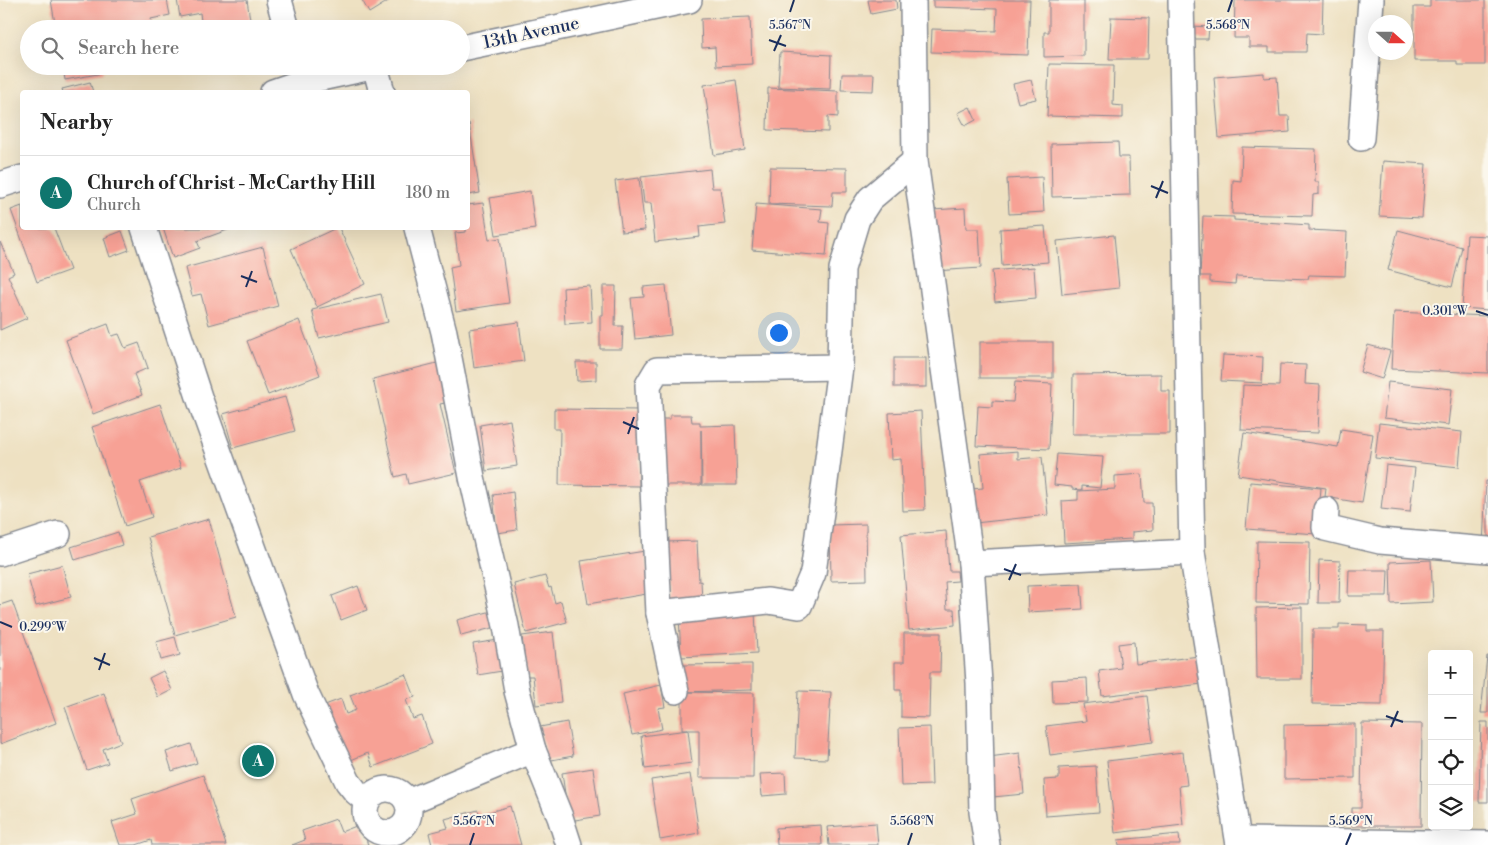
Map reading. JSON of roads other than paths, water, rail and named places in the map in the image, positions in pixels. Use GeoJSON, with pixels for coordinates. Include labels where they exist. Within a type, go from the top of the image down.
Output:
{"type":"FeatureCollection","features":[{"type":"Feature","properties":{"kind":"street"},"geometry":{"type":"LineString","coordinates":[[278,0],[284,20]]}},
{"type":"Feature","properties":{"kind":"street","name":"13th Avenue"},"geometry":{"type":"LineString","coordinates":[[470,46],[689,0]]}},
{"type":"Feature","properties":{"kind":"street"},"geometry":{"type":"LineString","coordinates":[[913,0],[916,161],[971,564],[979,683],[982,812],[987,845]]}},
{"type":"Feature","properties":{"kind":"street"},"geometry":{"type":"LineString","coordinates":[[1181,0],[1192,552],[1239,842],[1488,844]]}},
{"type":"Feature","properties":{"kind":"street"},"geometry":{"type":"LineString","coordinates":[[1360,138],[1371,0]]}},
{"type":"Feature","properties":{"kind":"street"},"geometry":{"type":"LineString","coordinates":[[276,90],[298,75]]}},
{"type":"Feature","properties":{"kind":"street"},"geometry":{"type":"LineString","coordinates":[[378,75],[382,90]]}},
{"type":"Feature","properties":{"kind":"street"},"geometry":{"type":"LineString","coordinates":[[659,613],[768,601],[798,606],[813,573],[840,367],[842,269],[857,219],[870,199],[916,161]]}},
{"type":"Feature","properties":{"kind":"street"},"geometry":{"type":"LineString","coordinates":[[0,185],[20,179]]}},
{"type":"Feature","properties":{"kind":"street"},"geometry":{"type":"LineString","coordinates":[[145,230],[200,400],[306,694],[348,782],[367,801]]}},
{"type":"Feature","properties":{"kind":"street"},"geometry":{"type":"LineString","coordinates":[[418,230],[444,332],[472,476],[506,626],[517,690],[533,750],[560,817],[569,845]]}},
{"type":"Feature","properties":{"kind":"street"},"geometry":{"type":"LineString","coordinates":[[676,691],[659,613],[648,386],[657,370],[840,367]]}},
{"type":"Feature","properties":{"kind":"street"},"geometry":{"type":"LineString","coordinates":[[1326,510],[1325,528],[1360,537],[1380,541],[1488,550]]}},
{"type":"Feature","properties":{"kind":"street"},"geometry":{"type":"LineString","coordinates":[[0,553],[58,534]]}},
{"type":"Feature","properties":{"kind":"street"},"geometry":{"type":"LineString","coordinates":[[971,564],[1192,552]]}},
{"type":"Feature","properties":{"kind":"street"},"geometry":{"type":"LineString","coordinates":[[408,802],[533,750]]}},
{"type":"Feature","properties":{"kind":"street"},"geometry":{"type":"LineString","coordinates":[[388,788],[400,792],[408,802],[410,813],[406,823],[397,830],[381,837],[369,822],[365,812],[367,801],[376,792],[388,788]]}},
{"type":"Feature","properties":{"kind":"place","name":"Church of Christ - McCarthy Hill"},"geometry":{"type":"Point","coordinates":[258,761]}}]}
